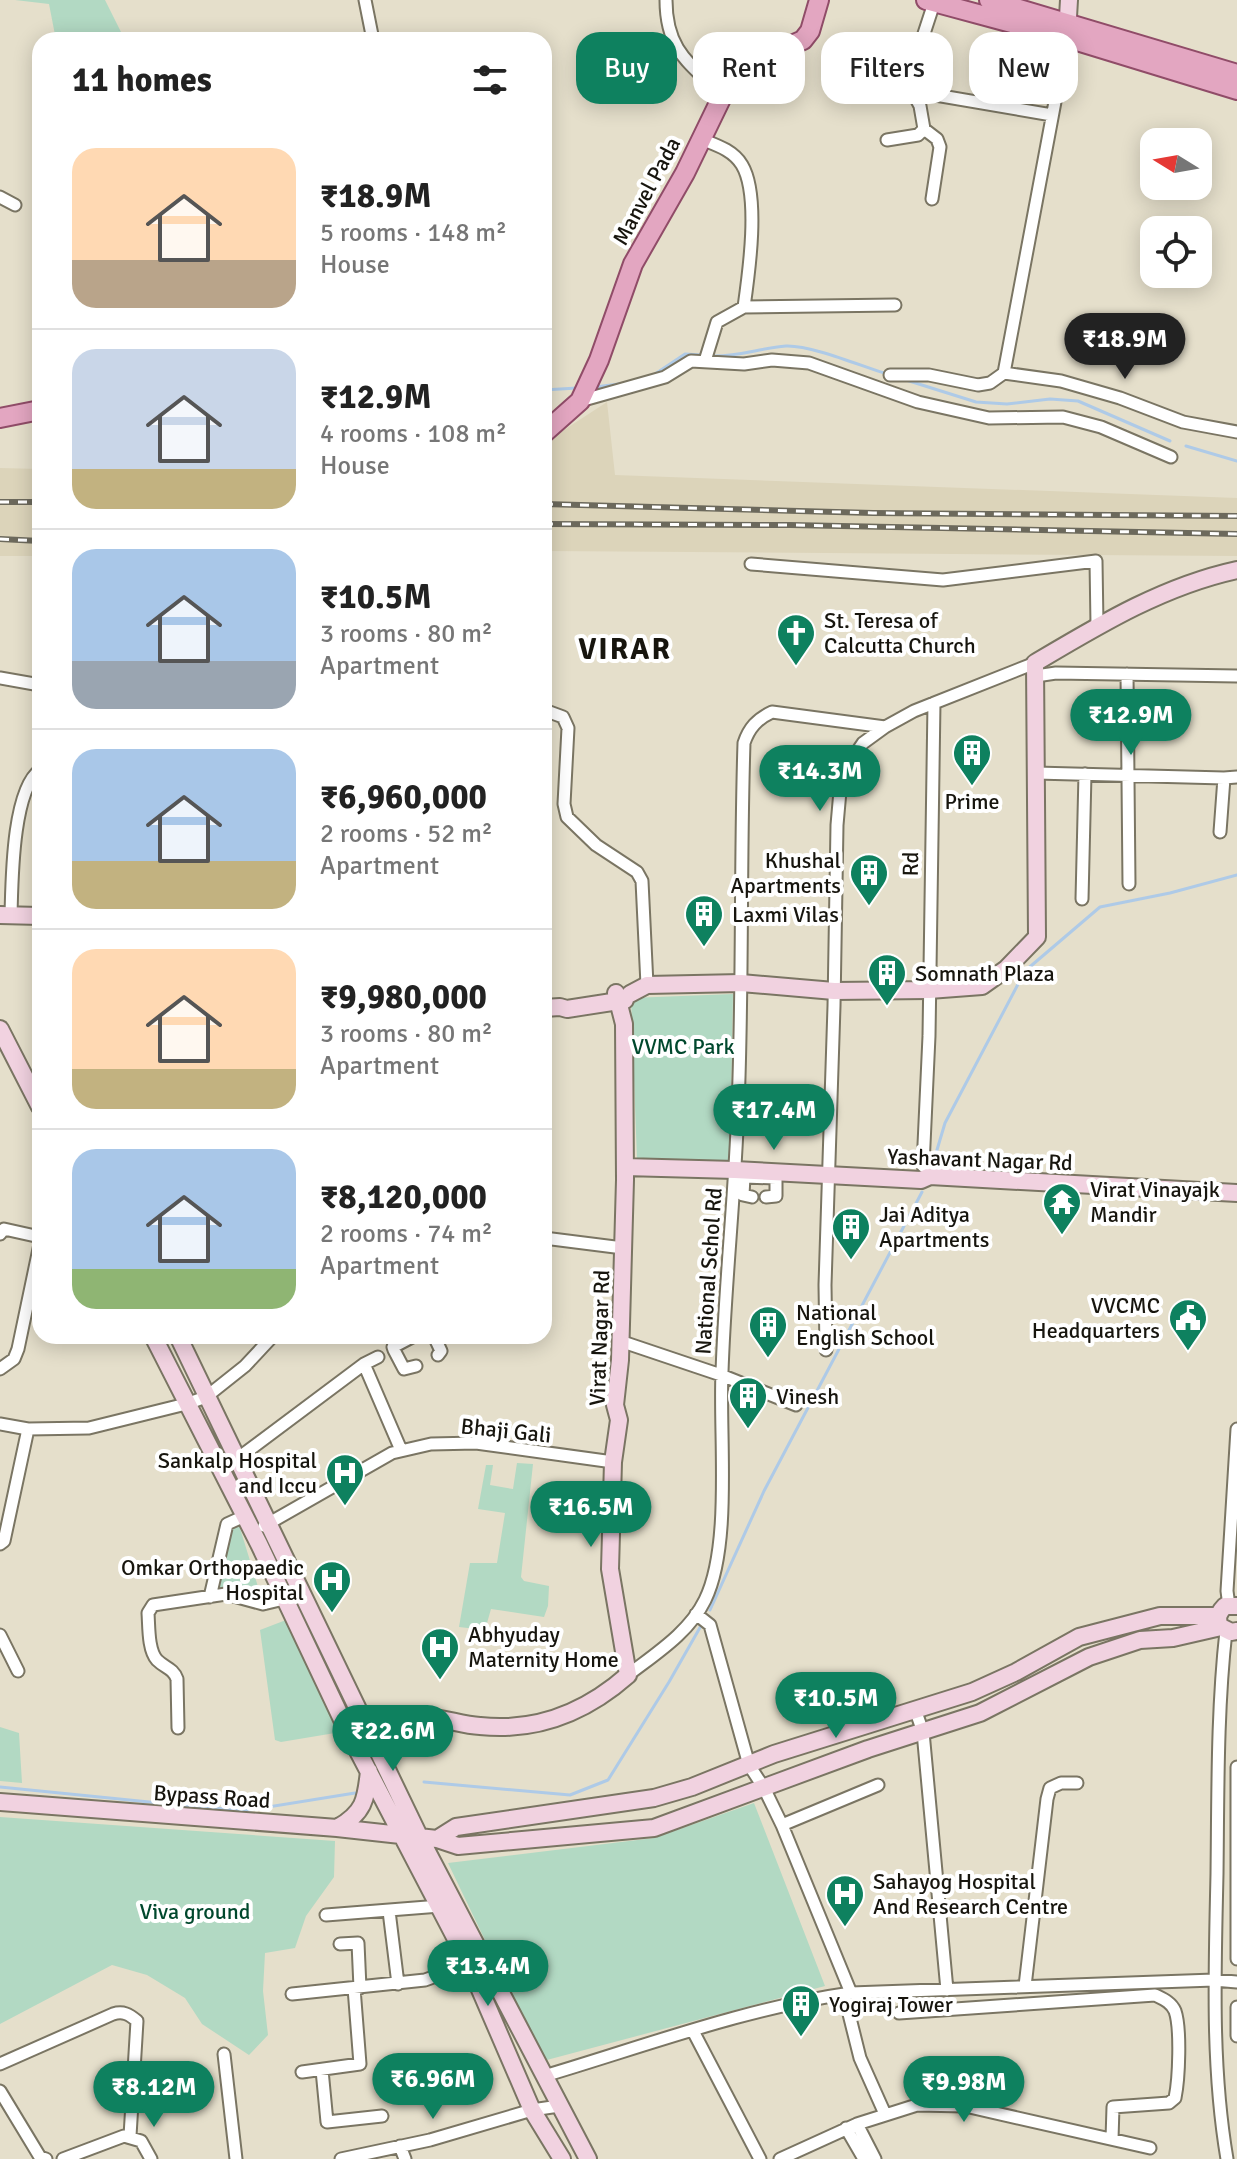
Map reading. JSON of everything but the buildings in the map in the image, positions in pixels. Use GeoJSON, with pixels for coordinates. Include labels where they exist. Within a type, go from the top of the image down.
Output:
{"type":"FeatureCollection","features":[{"type":"Feature","properties":{"kind":"main road","name":"Manvel Pada"},"geometry":{"type":"LineString","coordinates":[[805,37],[810,31],[819,0]]}},
{"type":"Feature","properties":{"kind":"main road"},"geometry":{"type":"LineString","coordinates":[[989,0],[1237,90]]}},
{"type":"Feature","properties":{"kind":"main road"},"geometry":{"type":"LineString","coordinates":[[932,1],[1067,30],[1237,74]]}},
{"type":"Feature","properties":{"kind":"main road","name":"Manvel Pada"},"geometry":{"type":"LineString","coordinates":[[552,420],[580,401],[599,360],[633,264],[718,104]]}},
{"type":"Feature","properties":{"kind":"main road"},"geometry":{"type":"LineString","coordinates":[[0,418],[32,412]]}},
{"type":"Feature","properties":{"kind":"street"},"geometry":{"type":"LineString","coordinates":[[365,0],[371,32]]}},
{"type":"Feature","properties":{"kind":"street"},"geometry":{"type":"LineString","coordinates":[[666,0],[671,39],[693,66]]}},
{"type":"Feature","properties":{"kind":"street"},"geometry":{"type":"LineString","coordinates":[[1004,373],[1067,30],[1069,0]]}},
{"type":"Feature","properties":{"kind":"street"},"geometry":{"type":"LineString","coordinates":[[923,32],[932,1]]}},
{"type":"Feature","properties":{"kind":"street"},"geometry":{"type":"LineString","coordinates":[[953,98],[1052,115]]}},
{"type":"Feature","properties":{"kind":"street"},"geometry":{"type":"LineString","coordinates":[[919,104],[924,129],[937,139],[940,147],[932,199]]}},
{"type":"Feature","properties":{"kind":"street"},"geometry":{"type":"LineString","coordinates":[[887,140],[918,135],[924,129]]}},
{"type":"Feature","properties":{"kind":"street"},"geometry":{"type":"LineString","coordinates":[[701,139],[731,152],[743,167],[750,201],[751,259],[744,307]]}},
{"type":"Feature","properties":{"kind":"street"},"geometry":{"type":"LineString","coordinates":[[0,197],[15,205]]}},
{"type":"Feature","properties":{"kind":"street"},"geometry":{"type":"LineString","coordinates":[[705,361],[717,322],[744,307],[895,305]]}},
{"type":"Feature","properties":{"kind":"street"},"geometry":{"type":"LineString","coordinates":[[580,401],[665,377],[691,361],[809,363],[918,402],[989,418],[1063,417],[1101,427],[1171,457]]}},
{"type":"Feature","properties":{"kind":"street"},"geometry":{"type":"LineString","coordinates":[[890,375],[929,375],[978,385],[990,383],[1004,373],[1061,381],[1120,398],[1183,422],[1237,432]]}},
{"type":"Feature","properties":{"kind":"street"},"geometry":{"type":"LineString","coordinates":[[751,564],[943,580],[1096,561],[1097,625]]}},
{"type":"Feature","properties":{"kind":"street"},"geometry":{"type":"LineString","coordinates":[[826,1350],[837,825],[846,768],[863,743],[885,727],[934,703],[1036,669],[1097,625],[1169,591],[1237,570]]}},
{"type":"Feature","properties":{"kind":"street"},"geometry":{"type":"LineString","coordinates":[[1036,669],[1237,676]]}},
{"type":"Feature","properties":{"kind":"street"},"geometry":{"type":"LineString","coordinates":[[552,1007],[622,996],[647,985],[741,983],[834,991],[982,986],[1006,969],[1037,937],[1036,669]]}},
{"type":"Feature","properties":{"kind":"street"},"geometry":{"type":"LineString","coordinates":[[1127,674],[1129,884]]}},
{"type":"Feature","properties":{"kind":"street"},"geometry":{"type":"LineString","coordinates":[[0,678],[32,684]]}},
{"type":"Feature","properties":{"kind":"street","name":"Rd"},"geometry":{"type":"LineString","coordinates":[[922,1173],[934,703]]}},
{"type":"Feature","properties":{"kind":"street","name":"National Schol Rd"},"geometry":{"type":"LineString","coordinates":[[628,1675],[672,1641],[698,1615],[714,1574],[719,1540],[721,1375],[741,1172],[741,823],[744,743],[748,730],[772,712],[885,727]]}},
{"type":"Feature","properties":{"kind":"street"},"geometry":{"type":"LineString","coordinates":[[552,713],[563,717],[568,728],[564,804],[567,817],[596,845],[637,872],[642,881],[647,985]]}},
{"type":"Feature","properties":{"kind":"street"},"geometry":{"type":"LineString","coordinates":[[1036,773],[1237,777]]}},
{"type":"Feature","properties":{"kind":"street"},"geometry":{"type":"LineString","coordinates":[[1082,899],[1085,774]]}},
{"type":"Feature","properties":{"kind":"street"},"geometry":{"type":"LineString","coordinates":[[32,776],[22,802],[5,915],[32,916]]}},
{"type":"Feature","properties":{"kind":"street"},"geometry":{"type":"LineString","coordinates":[[1220,832],[1224,778]]}},
{"type":"Feature","properties":{"kind":"street","name":"Virat Nagar Rd"},"geometry":{"type":"LineString","coordinates":[[622,996],[630,1167],[623,1248],[624,1342],[615,1405],[619,1420],[613,1462],[610,1569],[628,1675]]}},
{"type":"Feature","properties":{"kind":"street"},"geometry":{"type":"LineString","coordinates":[[0,1029],[32,1091]]}},
{"type":"Feature","properties":{"kind":"street"},"geometry":{"type":"LineString","coordinates":[[630,1167],[624,1342],[796,1405]]}},
{"type":"Feature","properties":{"kind":"street","name":"Yashavant Nagar Rd"},"geometry":{"type":"LineString","coordinates":[[630,1167],[828,1176],[922,1173],[930,1176],[1237,1193]]}},
{"type":"Feature","properties":{"kind":"street"},"geometry":{"type":"LineString","coordinates":[[752,1197],[743,1195],[741,1172],[776,1178],[776,1196],[766,1197]]}},
{"type":"Feature","properties":{"kind":"street"},"geometry":{"type":"LineString","coordinates":[[922,1173],[930,1184],[1237,1202]]}},
{"type":"Feature","properties":{"kind":"street"},"geometry":{"type":"LineString","coordinates":[[0,1234],[4,1229],[32,1235]]}},
{"type":"Feature","properties":{"kind":"street"},"geometry":{"type":"LineString","coordinates":[[552,1239],[623,1248]]}},
{"type":"Feature","properties":{"kind":"street"},"geometry":{"type":"LineString","coordinates":[[0,1369],[14,1359],[18,1349],[32,1282]]}},
{"type":"Feature","properties":{"kind":"street"},"geometry":{"type":"LineString","coordinates":[[157,1344],[253,1532],[347,1730],[469,1964],[532,2110],[562,2159]]}},
{"type":"Feature","properties":{"kind":"street"},"geometry":{"type":"LineString","coordinates":[[182,1344],[363,1722],[429,1839],[544,2076],[588,2159]]}},
{"type":"Feature","properties":{"kind":"street"},"geometry":{"type":"LineString","coordinates":[[0,1424],[28,1429],[89,1428],[186,1404],[206,1397],[245,1366],[266,1344]]}},
{"type":"Feature","properties":{"kind":"street"},"geometry":{"type":"LineString","coordinates":[[399,1344],[393,1347],[401,1367],[407,1370],[416,1366]]}},
{"type":"Feature","properties":{"kind":"street"},"geometry":{"type":"LineString","coordinates":[[438,1344],[444,1355],[443,1344]]}},
{"type":"Feature","properties":{"kind":"street"},"geometry":{"type":"LineString","coordinates":[[237,1459],[364,1364],[378,1357]]}},
{"type":"Feature","properties":{"kind":"street"},"geometry":{"type":"LineString","coordinates":[[364,1364],[401,1450]]}},
{"type":"Feature","properties":{"kind":"street"},"geometry":{"type":"LineString","coordinates":[[0,1544],[4,1541],[28,1429]]}},
{"type":"Feature","properties":{"kind":"street"},"geometry":{"type":"LineString","coordinates":[[1227,2159],[1219,2112],[1214,1980],[1218,1768],[1237,1429]]}},
{"type":"Feature","properties":{"kind":"street","name":"Bhaji Gali"},"geometry":{"type":"LineString","coordinates":[[253,1532],[357,1471],[401,1450],[431,1444],[476,1443],[613,1462]]}},
{"type":"Feature","properties":{"kind":"street"},"geometry":{"type":"LineString","coordinates":[[210,1597],[227,1524],[238,1519]]}},
{"type":"Feature","properties":{"kind":"street"},"geometry":{"type":"LineString","coordinates":[[178,1728],[175,1672],[160,1663],[152,1652],[148,1613],[153,1605],[226,1594],[263,1604],[284,1599]]}},
{"type":"Feature","properties":{"kind":"street"},"geometry":{"type":"LineString","coordinates":[[698,1615],[710,1625],[749,1765],[782,1825],[847,1994],[860,2058],[885,2114]]}},
{"type":"Feature","properties":{"kind":"street"},"geometry":{"type":"LineString","coordinates":[[429,1839],[456,1827],[654,1798],[692,1787],[774,1754],[972,1692],[1079,1637],[1160,1616],[1228,1619]]}},
{"type":"Feature","properties":{"kind":"street","name":"Bypass Road"},"geometry":{"type":"LineString","coordinates":[[0,1802],[337,1828],[429,1839],[458,1846],[654,1828],[868,1749],[980,1713],[1089,1657],[1140,1640],[1173,1638],[1228,1619]]}},
{"type":"Feature","properties":{"kind":"street"},"geometry":{"type":"LineString","coordinates":[[0,1635],[18,1671]]}},
{"type":"Feature","properties":{"kind":"street"},"geometry":{"type":"LineString","coordinates":[[347,1730],[363,1722],[426,1717],[481,1726],[519,1726],[557,1719],[595,1701],[628,1675]]}},
{"type":"Feature","properties":{"kind":"street"},"geometry":{"type":"LineString","coordinates":[[916,1712],[923,1732],[947,1990]]}},
{"type":"Feature","properties":{"kind":"street"},"geometry":{"type":"LineString","coordinates":[[1237,1767],[1237,1959]]}},
{"type":"Feature","properties":{"kind":"street"},"geometry":{"type":"LineString","coordinates":[[337,1828],[355,1818],[360,1810],[366,1796],[369,1770]]}},
{"type":"Feature","properties":{"kind":"street"},"geometry":{"type":"LineString","coordinates":[[1025,1986],[1047,1799],[1050,1788],[1061,1783],[1077,1783]]}},
{"type":"Feature","properties":{"kind":"street"},"geometry":{"type":"LineString","coordinates":[[782,1825],[878,1785]]}},
{"type":"Feature","properties":{"kind":"street"},"geometry":{"type":"LineString","coordinates":[[326,1915],[440,1906]]}},
{"type":"Feature","properties":{"kind":"street"},"geometry":{"type":"LineString","coordinates":[[389,1911],[398,1984]]}},
{"type":"Feature","properties":{"kind":"street"},"geometry":{"type":"LineString","coordinates":[[302,2072],[360,2064],[358,1943],[340,1944]]}},
{"type":"Feature","properties":{"kind":"street"},"geometry":{"type":"LineString","coordinates":[[292,1994],[425,1980],[469,1964]]}},
{"type":"Feature","properties":{"kind":"street"},"geometry":{"type":"LineString","coordinates":[[544,2076],[811,1999],[847,1994],[1214,1980],[1237,1982]]}},
{"type":"Feature","properties":{"kind":"street"},"geometry":{"type":"LineString","coordinates":[[899,2013],[1155,1995],[1167,2000],[1174,2010],[1177,2023],[1178,2082],[1175,2098],[1169,2103],[1113,2107],[1112,2139]]}},
{"type":"Feature","properties":{"kind":"street"},"geometry":{"type":"LineString","coordinates":[[1237,2007],[1237,2036]]}},
{"type":"Feature","properties":{"kind":"street"},"geometry":{"type":"LineString","coordinates":[[0,2064],[113,2014],[120,2012],[131,2016],[137,2021],[130,2136]]}},
{"type":"Feature","properties":{"kind":"street"},"geometry":{"type":"LineString","coordinates":[[693,2031],[760,2159]]}},
{"type":"Feature","properties":{"kind":"street"},"geometry":{"type":"LineString","coordinates":[[224,2054],[236,2159]]}},
{"type":"Feature","properties":{"kind":"street"},"geometry":{"type":"LineString","coordinates":[[322,2070],[327,2122],[382,2116]]}},
{"type":"Feature","properties":{"kind":"street"},"geometry":{"type":"LineString","coordinates":[[0,2091],[40,2157],[46,2159]]}},
{"type":"Feature","properties":{"kind":"street"},"geometry":{"type":"LineString","coordinates":[[792,2159],[851,2128],[917,2105],[965,2106],[1150,2148]]}},
{"type":"Feature","properties":{"kind":"street"},"geometry":{"type":"LineString","coordinates":[[341,2159],[532,2110],[559,2106]]}},
{"type":"Feature","properties":{"kind":"street"},"geometry":{"type":"LineString","coordinates":[[851,2128],[864,2159]]}},
{"type":"Feature","properties":{"kind":"street"},"geometry":{"type":"LineString","coordinates":[[851,2128],[875,2159]]}},
{"type":"Feature","properties":{"kind":"street"},"geometry":{"type":"LineString","coordinates":[[63,2159],[113,2139],[130,2136],[141,2141],[151,2159]]}},
{"type":"Feature","properties":{"kind":"street"},"geometry":{"type":"LineString","coordinates":[[400,2146],[405,2159]]}},
{"type":"Feature","properties":{"kind":"street"},"geometry":{"type":"LineString","coordinates":[[780,2159],[806,2152]]}},
{"type":"Feature","properties":{"kind":"shaded area"},"geometry":{"type":"Polygon","coordinates":[[[607,402],[615,475],[1237,498],[1237,556],[552,551],[552,438],[607,402]]]}},
{"type":"Feature","properties":{"kind":"shaded area"},"geometry":{"type":"Polygon","coordinates":[[[0,468],[32,469],[32,556],[0,556],[0,468]]]}},
{"type":"Feature","properties":{"kind":"green space"},"geometry":{"type":"Polygon","coordinates":[[[15,0],[105,0],[121,32],[54,32],[49,4],[15,0]]]}},
{"type":"Feature","properties":{"kind":"green space","name":"VVMC Park"},"geometry":{"type":"Polygon","coordinates":[[[733,994],[730,1162],[637,1159],[631,998],[733,994]]]}},
{"type":"Feature","properties":{"kind":"green space"},"geometry":{"type":"Polygon","coordinates":[[[517,1463],[533,1464],[521,1577],[524,1581],[549,1586],[548,1606],[544,1617],[491,1609],[485,1630],[459,1627],[470,1563],[497,1563],[505,1513],[478,1509],[486,1465],[493,1465],[490,1485],[513,1489],[517,1463]]]}},
{"type":"Feature","properties":{"kind":"green space"},"geometry":{"type":"Polygon","coordinates":[[[239,1525],[263,1603],[220,1589],[216,1583],[230,1527],[239,1525]]]}},
{"type":"Feature","properties":{"kind":"green space"},"geometry":{"type":"Polygon","coordinates":[[[286,1620],[335,1726],[335,1733],[281,1742],[275,1740],[260,1630],[286,1620]]]}},
{"type":"Feature","properties":{"kind":"green space"},"geometry":{"type":"Polygon","coordinates":[[[0,1727],[19,1733],[22,1783],[0,1781],[0,1727]]]}},
{"type":"Feature","properties":{"kind":"green space"},"geometry":{"type":"Polygon","coordinates":[[[754,1803],[825,1986],[543,2061],[448,1863],[654,1838],[754,1803]]]}},
{"type":"Feature","properties":{"kind":"green space","name":"Viva ground"},"geometry":{"type":"Polygon","coordinates":[[[0,1817],[335,1841],[334,1877],[306,1916],[295,1948],[265,1953],[263,1991],[268,2035],[249,2055],[202,2024],[185,1998],[147,1975],[112,1965],[0,2024],[0,1817]]]}},
{"type":"Feature","properties":{"kind":"waterway"},"geometry":{"type":"LineString","coordinates":[[712,356],[796,347],[822,352],[887,374]]}},
{"type":"Feature","properties":{"kind":"waterway"},"geometry":{"type":"LineString","coordinates":[[652,376],[685,354],[701,355]]}},
{"type":"Feature","properties":{"kind":"waterway"},"geometry":{"type":"LineString","coordinates":[[906,380],[976,402],[1078,401],[1170,441]]}},
{"type":"Feature","properties":{"kind":"waterway"},"geometry":{"type":"LineString","coordinates":[[595,387],[619,384]]}},
{"type":"Feature","properties":{"kind":"waterway"},"geometry":{"type":"LineString","coordinates":[[552,390],[577,388]]}},
{"type":"Feature","properties":{"kind":"waterway"},"geometry":{"type":"LineString","coordinates":[[1186,446],[1237,461]]}},
{"type":"Feature","properties":{"kind":"waterway"},"geometry":{"type":"LineString","coordinates":[[931,1170],[945,1123],[1025,971],[1100,907],[1237,875]]}},
{"type":"Feature","properties":{"kind":"waterway"},"geometry":{"type":"LineString","coordinates":[[710,1610],[764,1491],[922,1192]]}},
{"type":"Feature","properties":{"kind":"waterway"},"geometry":{"type":"LineString","coordinates":[[424,1782],[570,1795],[608,1780],[702,1624]]}},
{"type":"Feature","properties":{"kind":"waterway"},"geometry":{"type":"LineString","coordinates":[[0,1787],[250,1810],[355,1793]]}},
{"type":"Feature","properties":{"kind":"railway"},"geometry":{"type":"LineString","coordinates":[[0,502],[32,502]]}},
{"type":"Feature","properties":{"kind":"railway"},"geometry":{"type":"LineString","coordinates":[[552,504],[873,513],[1237,516]]}},
{"type":"Feature","properties":{"kind":"railway"},"geometry":{"type":"LineString","coordinates":[[552,524],[790,525],[1237,534]]}},
{"type":"Feature","properties":{"kind":"railway"},"geometry":{"type":"LineString","coordinates":[[0,539],[32,541]]}},
{"type":"Feature","properties":{"kind":"place","name":"St. Teresa of Calcutta Church"},"geometry":{"type":"Point","coordinates":[796,667]}},
{"type":"Feature","properties":{"kind":"place","name":"Prime"},"geometry":{"type":"Point","coordinates":[972,787]}},
{"type":"Feature","properties":{"kind":"place","name":"Khushal Apartments"},"geometry":{"type":"Point","coordinates":[869,907]}},
{"type":"Feature","properties":{"kind":"place","name":"Laxmi Vilas"},"geometry":{"type":"Point","coordinates":[704,948]}},
{"type":"Feature","properties":{"kind":"place","name":"Somnath Plaza"},"geometry":{"type":"Point","coordinates":[887,1007]}},
{"type":"Feature","properties":{"kind":"place","name":"Virat Vinayajk Mandir"},"geometry":{"type":"Point","coordinates":[1062,1236]}},
{"type":"Feature","properties":{"kind":"place","name":"Jai Aditya Apartments"},"geometry":{"type":"Point","coordinates":[851,1261]}},
{"type":"Feature","properties":{"kind":"place","name":"VVCMC Headquarters"},"geometry":{"type":"Point","coordinates":[1188,1352]}},
{"type":"Feature","properties":{"kind":"place","name":"National English School"},"geometry":{"type":"Point","coordinates":[768,1359]}},
{"type":"Feature","properties":{"kind":"place","name":"Vinesh"},"geometry":{"type":"Point","coordinates":[748,1430]}},
{"type":"Feature","properties":{"kind":"place","name":"Sankalp Hospital and Iccu"},"geometry":{"type":"Point","coordinates":[345,1507]}},
{"type":"Feature","properties":{"kind":"place","name":"Omkar Orthopaedic Hospital"},"geometry":{"type":"Point","coordinates":[332,1614]}},
{"type":"Feature","properties":{"kind":"place","name":"Abhyuday Maternity Home"},"geometry":{"type":"Point","coordinates":[440,1681]}},
{"type":"Feature","properties":{"kind":"place","name":"Sahayog Hospital And Research Centre"},"geometry":{"type":"Point","coordinates":[845,1928]}},
{"type":"Feature","properties":{"kind":"place","name":"Yogiraj Tower"},"geometry":{"type":"Point","coordinates":[801,2038]}},
{"type":"Feature","properties":{"kind":"district","name":"VIRAR"},"geometry":{"type":"Point","coordinates":[625,649]}}]}
